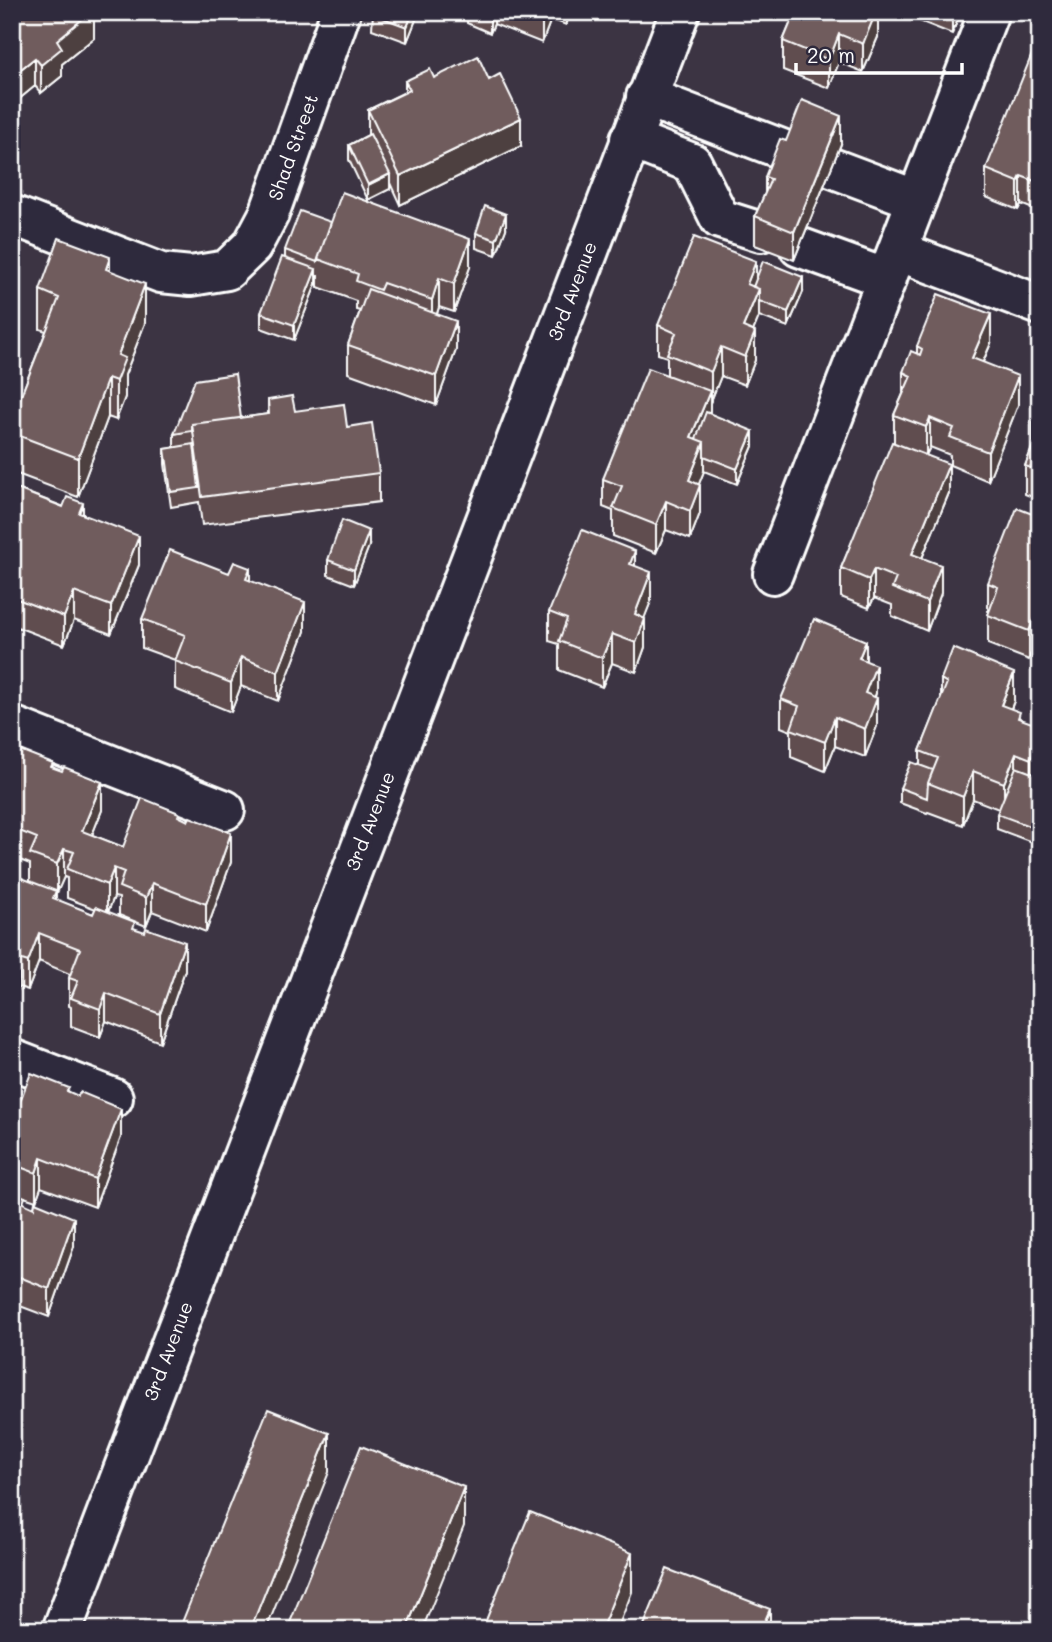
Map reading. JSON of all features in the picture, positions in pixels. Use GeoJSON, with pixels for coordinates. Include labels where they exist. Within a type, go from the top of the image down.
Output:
{"type":"FeatureCollection","features":[{"type":"Feature","properties":{"kind":"street","name":"Shad Street"},"geometry":{"type":"LineString","coordinates":[[12,215],[161,273],[191,276],[227,270],[252,246],[269,214],[341,12]]}},
{"type":"Feature","properties":{"kind":"street","name":"3rd Avenue"},"geometry":{"type":"LineString","coordinates":[[62,1630],[680,12]]}},
{"type":"Feature","properties":{"kind":"street"},"geometry":{"type":"LineString","coordinates":[[773,574],[989,12]]}},
{"type":"Feature","properties":{"kind":"street"},"geometry":{"type":"LineString","coordinates":[[646,97],[792,153]]}},
{"type":"Feature","properties":{"kind":"street"},"geometry":{"type":"LineString","coordinates":[[630,139],[692,163],[720,219],[761,232]]}},
{"type":"Feature","properties":{"kind":"street"},"geometry":{"type":"LineString","coordinates":[[832,168],[917,200]]}},
{"type":"Feature","properties":{"kind":"street"},"geometry":{"type":"LineString","coordinates":[[799,247],[892,265],[1040,305]]}},
{"type":"Feature","properties":{"kind":"street"},"geometry":{"type":"LineString","coordinates":[[12,726],[225,810]]}},
{"type":"Feature","properties":{"kind":"street"},"geometry":{"type":"LineString","coordinates":[[12,1059],[113,1098]]}},
{"type":"Feature","properties":{"kind":"building"},"geometry":{"type":"Polygon","coordinates":[[[12,12],[91,12],[57,40],[62,48],[41,65],[35,58],[12,76],[12,12]]]}},
{"type":"Feature","properties":{"kind":"building"},"geometry":{"type":"Polygon","coordinates":[[[413,12],[407,27],[372,14],[413,12]]]}},
{"type":"Feature","properties":{"kind":"building"},"geometry":{"type":"Polygon","coordinates":[[[795,12],[876,12],[863,44],[839,34],[829,60],[783,41],[795,12]]]}},
{"type":"Feature","properties":{"kind":"building"},"geometry":{"type":"Polygon","coordinates":[[[935,12],[955,12],[952,19],[935,12]]]}},
{"type":"Feature","properties":{"kind":"building"},"geometry":{"type":"Polygon","coordinates":[[[1032,54],[1040,57],[1040,183],[1021,176],[1018,182],[986,169],[1032,54]]]}},
{"type":"Feature","properties":{"kind":"building"},"geometry":{"type":"Polygon","coordinates":[[[478,56],[489,80],[500,74],[521,118],[400,176],[368,110],[410,90],[405,81],[430,69],[434,78],[478,56]]]}},
{"type":"Feature","properties":{"kind":"building"},"geometry":{"type":"Polygon","coordinates":[[[802,100],[841,116],[794,232],[755,216],[771,179],[765,177],[780,139],[786,141],[802,100]]]}},
{"type":"Feature","properties":{"kind":"building"},"geometry":{"type":"Polygon","coordinates":[[[370,134],[390,174],[368,185],[349,145],[370,134]]]}},
{"type":"Feature","properties":{"kind":"building"},"geometry":{"type":"Polygon","coordinates":[[[342,192],[470,239],[454,284],[439,278],[432,300],[383,283],[380,290],[356,281],[358,274],[318,259],[342,192]]]}},
{"type":"Feature","properties":{"kind":"building"},"geometry":{"type":"Polygon","coordinates":[[[485,206],[506,214],[496,240],[476,233],[485,206]]]}},
{"type":"Feature","properties":{"kind":"building"},"geometry":{"type":"Polygon","coordinates":[[[300,211],[331,222],[317,262],[285,250],[300,211]]]}},
{"type":"Feature","properties":{"kind":"building"},"geometry":{"type":"Polygon","coordinates":[[[694,237],[756,261],[747,284],[759,289],[743,327],[755,332],[745,357],[721,347],[711,372],[667,354],[676,333],[658,325],[694,237]]]}},
{"type":"Feature","properties":{"kind":"building"},"geometry":{"type":"Polygon","coordinates":[[[59,238],[110,257],[106,269],[145,284],[118,355],[125,358],[116,381],[108,378],[78,458],[12,433],[12,419],[59,298],[40,290],[59,238]]]}},
{"type":"Feature","properties":{"kind":"building"},"geometry":{"type":"Polygon","coordinates":[[[282,257],[316,269],[294,325],[261,313],[282,257]]]}},
{"type":"Feature","properties":{"kind":"building"},"geometry":{"type":"Polygon","coordinates":[[[763,261],[803,277],[788,312],[759,301],[759,289],[753,287],[763,261]]]}},
{"type":"Feature","properties":{"kind":"building"},"geometry":{"type":"Polygon","coordinates":[[[368,289],[456,321],[436,376],[348,345],[368,289]]]}},
{"type":"Feature","properties":{"kind":"building"},"geometry":{"type":"Polygon","coordinates":[[[938,294],[991,314],[972,358],[1018,376],[988,452],[950,437],[954,428],[930,418],[926,427],[894,415],[911,376],[903,372],[911,351],[920,355],[922,349],[917,346],[938,294]]]}},
{"type":"Feature","properties":{"kind":"building"},"geometry":{"type":"Polygon","coordinates":[[[648,368],[710,391],[691,437],[704,442],[689,480],[700,485],[690,511],[666,501],[656,525],[613,508],[622,486],[603,479],[648,368]]]}},
{"type":"Feature","properties":{"kind":"building"},"geometry":{"type":"Polygon","coordinates":[[[235,374],[241,418],[192,424],[192,431],[174,434],[195,380],[235,374]]]}},
{"type":"Feature","properties":{"kind":"building"},"geometry":{"type":"Polygon","coordinates":[[[292,396],[295,411],[344,404],[347,427],[372,423],[379,473],[202,497],[192,424],[269,414],[268,400],[292,396]]]}},
{"type":"Feature","properties":{"kind":"building"},"geometry":{"type":"Polygon","coordinates":[[[1040,407],[1040,425],[1033,422],[1040,407]]]}},
{"type":"Feature","properties":{"kind":"building"},"geometry":{"type":"Polygon","coordinates":[[[706,412],[753,431],[737,469],[704,456],[704,442],[696,439],[706,412]]]}},
{"type":"Feature","properties":{"kind":"building"},"geometry":{"type":"Polygon","coordinates":[[[1040,429],[1040,471],[1025,466],[1040,429]]]}},
{"type":"Feature","properties":{"kind":"building"},"geometry":{"type":"Polygon","coordinates":[[[892,442],[949,464],[912,554],[941,565],[927,602],[892,588],[896,578],[874,569],[869,580],[841,568],[892,442]]]}},
{"type":"Feature","properties":{"kind":"building"},"geometry":{"type":"Polygon","coordinates":[[[194,444],[199,488],[171,492],[165,449],[194,444]]]}},
{"type":"Feature","properties":{"kind":"building"},"geometry":{"type":"Polygon","coordinates":[[[12,487],[63,507],[67,497],[83,503],[79,513],[139,536],[111,606],[74,592],[64,617],[12,597],[12,585],[18,570],[12,568],[12,487]]]}},
{"type":"Feature","properties":{"kind":"building"},"geometry":{"type":"Polygon","coordinates":[[[1017,508],[1040,517],[1040,607],[1029,631],[988,615],[998,587],[988,583],[1017,508]]]}},
{"type":"Feature","properties":{"kind":"building"},"geometry":{"type":"Polygon","coordinates":[[[342,520],[369,531],[354,570],[328,560],[342,520]]]}},
{"type":"Feature","properties":{"kind":"building"},"geometry":{"type":"Polygon","coordinates":[[[582,530],[635,551],[630,564],[651,572],[635,614],[645,619],[636,643],[612,634],[602,658],[559,641],[567,619],[549,612],[582,530]]]}},
{"type":"Feature","properties":{"kind":"building"},"geometry":{"type":"Polygon","coordinates":[[[170,550],[229,573],[234,562],[250,568],[246,579],[305,602],[278,672],[241,657],[231,683],[175,661],[185,635],[142,619],[170,550]]]}},
{"type":"Feature","properties":{"kind":"building"},"geometry":{"type":"Polygon","coordinates":[[[814,619],[866,641],[859,658],[876,665],[865,693],[877,698],[865,729],[835,717],[825,742],[791,729],[799,706],[781,699],[814,619]]]}},
{"type":"Feature","properties":{"kind":"building"},"geometry":{"type":"Polygon","coordinates":[[[953,648],[1014,673],[1001,705],[1020,712],[1018,718],[1040,726],[1040,736],[1031,759],[1016,753],[1004,783],[973,771],[963,797],[928,783],[938,758],[920,751],[947,683],[941,679],[953,648]]]}},
{"type":"Feature","properties":{"kind":"building"},"geometry":{"type":"Polygon","coordinates":[[[12,747],[53,763],[51,767],[62,771],[64,767],[102,782],[82,831],[123,847],[142,798],[179,813],[178,816],[188,821],[190,817],[231,833],[206,904],[152,883],[146,898],[119,887],[124,872],[114,868],[107,885],[67,869],[74,852],[64,849],[57,864],[30,854],[37,838],[12,828],[12,747]]]}},
{"type":"Feature","properties":{"kind":"building"},"geometry":{"type":"Polygon","coordinates":[[[911,762],[933,770],[928,783],[927,798],[900,788],[911,762]]]}},
{"type":"Feature","properties":{"kind":"building"},"geometry":{"type":"Polygon","coordinates":[[[1016,767],[1040,776],[1040,830],[997,814],[1016,767]]]}},
{"type":"Feature","properties":{"kind":"building"},"geometry":{"type":"Polygon","coordinates":[[[19,877],[56,891],[53,898],[93,914],[96,907],[135,922],[133,928],[145,932],[146,928],[185,942],[160,1014],[106,993],[100,1009],[71,998],[78,981],[69,978],[80,949],[39,933],[28,962],[19,959],[12,974],[12,879],[17,881],[19,877]]]}},
{"type":"Feature","properties":{"kind":"building"},"geometry":{"type":"Polygon","coordinates":[[[31,1073],[69,1088],[67,1091],[78,1096],[80,1092],[121,1109],[95,1179],[41,1158],[36,1173],[12,1164],[12,1122],[31,1073]]]}},
{"type":"Feature","properties":{"kind":"building"},"geometry":{"type":"Polygon","coordinates":[[[12,1193],[25,1197],[23,1203],[34,1208],[35,1202],[74,1218],[49,1289],[12,1274],[12,1193]]]}},
{"type":"Feature","properties":{"kind":"building"},"geometry":{"type":"Polygon","coordinates":[[[268,1409],[329,1433],[250,1630],[179,1630],[268,1409]]]}},
{"type":"Feature","properties":{"kind":"building"},"geometry":{"type":"Polygon","coordinates":[[[361,1446],[464,1487],[406,1630],[287,1630],[361,1446]]]}},
{"type":"Feature","properties":{"kind":"building"},"geometry":{"type":"Polygon","coordinates":[[[530,1512],[632,1553],[601,1630],[482,1630],[530,1512]]]}},
{"type":"Feature","properties":{"kind":"building"},"geometry":{"type":"Polygon","coordinates":[[[667,1569],[770,1609],[761,1630],[642,1630],[667,1569]]]}},
{"type":"Feature","properties":{"kind":"building"},"geometry":{"type":"Polygon","coordinates":[[[800,1621],[821,1630],[796,1630],[800,1621]]]}}]}
